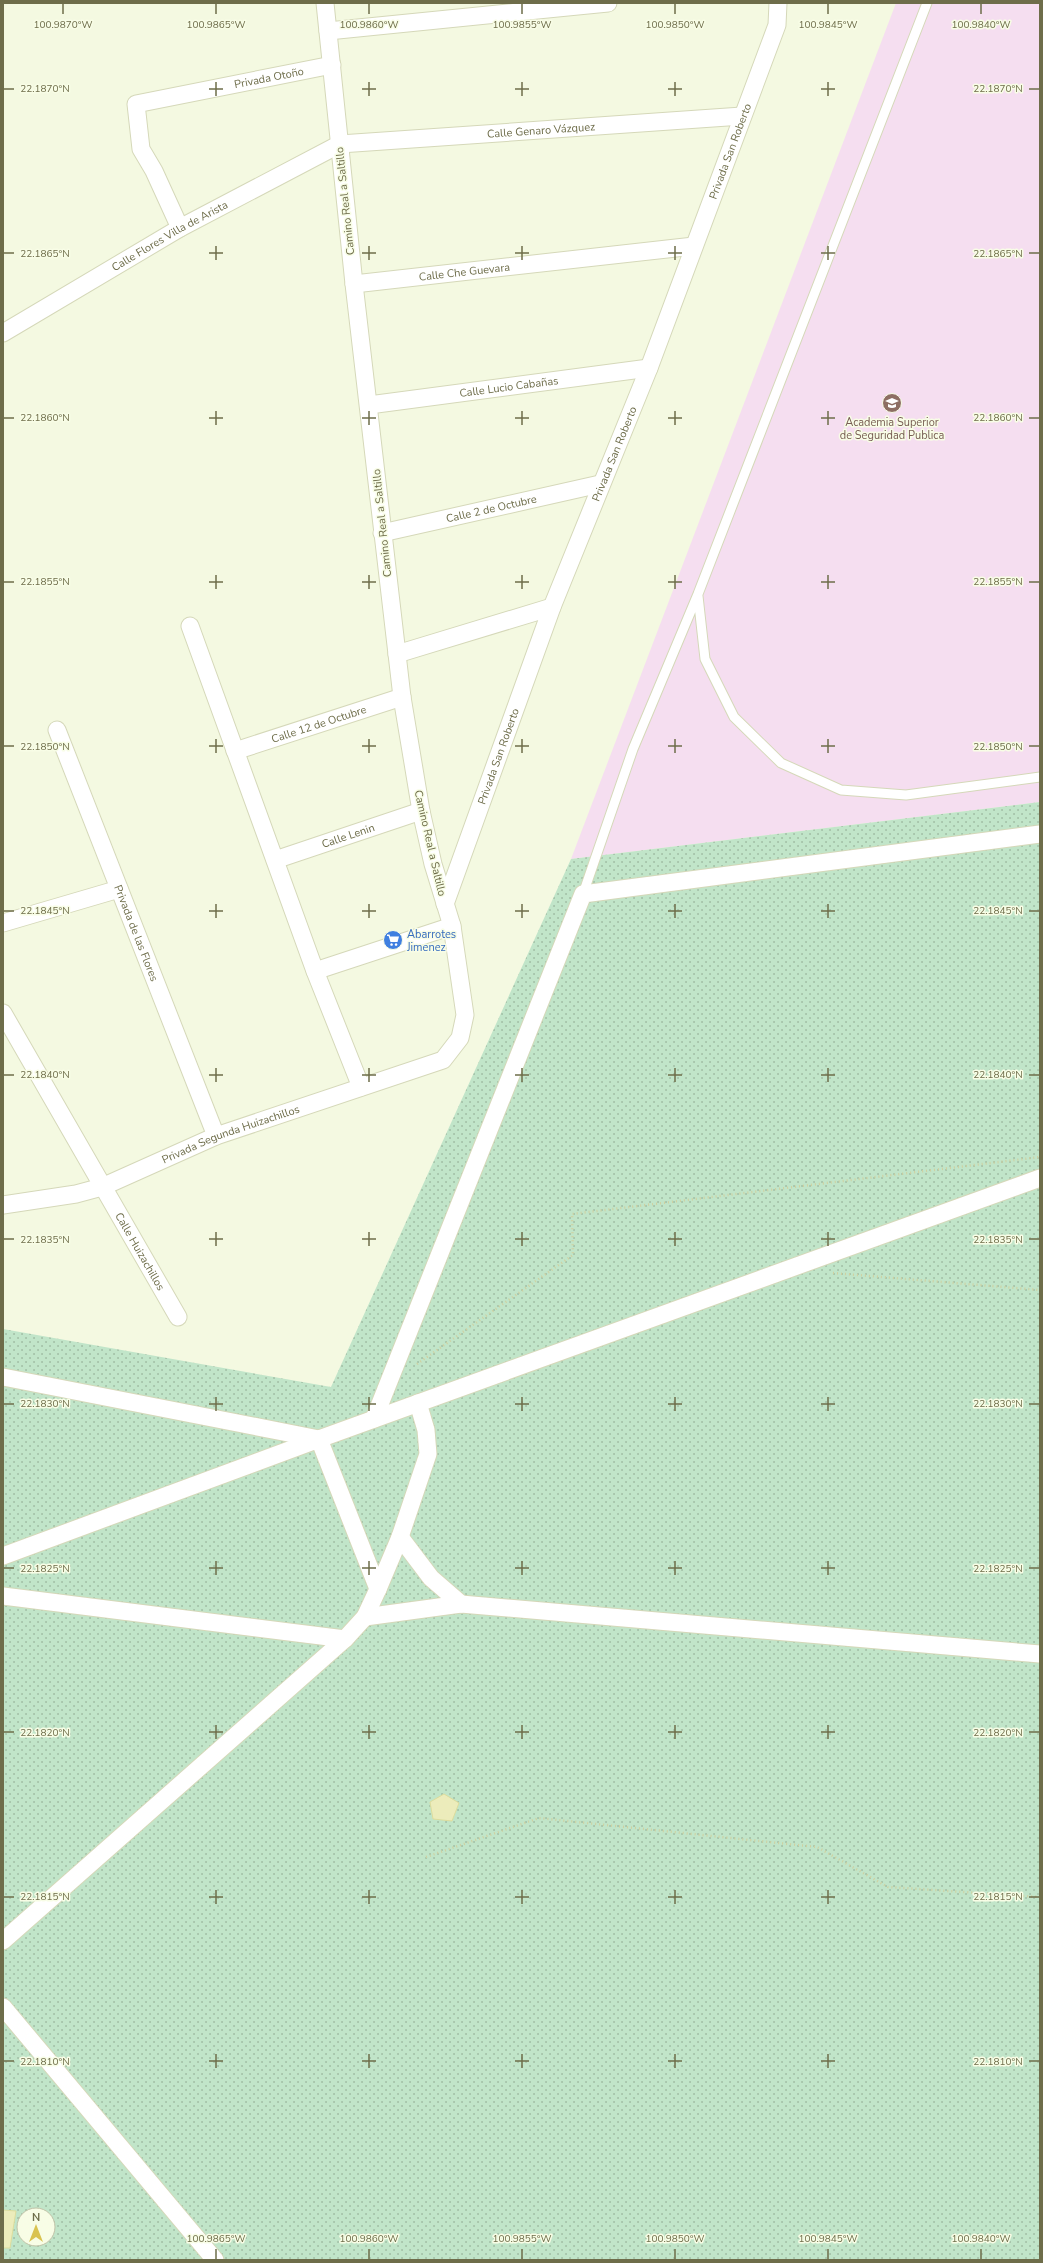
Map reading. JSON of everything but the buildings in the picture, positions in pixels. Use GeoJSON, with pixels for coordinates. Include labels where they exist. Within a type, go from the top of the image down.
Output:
{"type":"FeatureCollection","features":[{"type":"Feature","properties":{"kind":"street","name":"Camino Real a Saltillo"},"geometry":{"type":"LineString","coordinates":[[325,3],[354,284],[402,697],[421,811],[433,864],[452,926],[465,1015],[460,1038]]}},
{"type":"Feature","properties":{"kind":"street"},"geometry":{"type":"LineString","coordinates":[[328,31],[477,10],[602,3]]}},
{"type":"Feature","properties":{"kind":"street","name":"Privada San Roberto"},"geometry":{"type":"LineString","coordinates":[[445,904],[552,607],[600,484],[649,368],[777,25],[778,3]]}},
{"type":"Feature","properties":{"kind":"street","name":"Privada Otoño"},"geometry":{"type":"LineString","coordinates":[[180,228],[154,171],[141,149],[136,104],[332,65]]}},
{"type":"Feature","properties":{"kind":"street","name":"Calle Genaro Vázquez"},"geometry":{"type":"LineString","coordinates":[[340,144],[742,116]]}},
{"type":"Feature","properties":{"kind":"street","name":"Calle Flores Villa de Arista"},"geometry":{"type":"LineString","coordinates":[[3,332],[180,228],[340,144]]}},
{"type":"Feature","properties":{"kind":"street","name":"Calle Che Guevara"},"geometry":{"type":"LineString","coordinates":[[354,284],[694,246]]}},
{"type":"Feature","properties":{"kind":"street","name":"Calle Lucio Cabañas"},"geometry":{"type":"LineString","coordinates":[[369,405],[649,368]]}},
{"type":"Feature","properties":{"kind":"street","name":"Calle 2 de Octubre"},"geometry":{"type":"LineString","coordinates":[[382,533],[600,484]]}},
{"type":"Feature","properties":{"kind":"street"},"geometry":{"type":"LineString","coordinates":[[397,654],[552,607]]}},
{"type":"Feature","properties":{"kind":"street"},"geometry":{"type":"LineString","coordinates":[[190,626],[315,972],[361,1088]]}},
{"type":"Feature","properties":{"kind":"street","name":"Calle 12 de Octubre"},"geometry":{"type":"LineString","coordinates":[[235,751],[402,697]]}},
{"type":"Feature","properties":{"kind":"street","name":"Privada de las Flores"},"geometry":{"type":"LineString","coordinates":[[57,730],[216,1136]]}},
{"type":"Feature","properties":{"kind":"street","name":"Calle Lenin"},"geometry":{"type":"LineString","coordinates":[[275,860],[421,811]]}},
{"type":"Feature","properties":{"kind":"street"},"geometry":{"type":"LineString","coordinates":[[374,1419],[583,894],[1040,834]]}},
{"type":"Feature","properties":{"kind":"street"},"geometry":{"type":"LineString","coordinates":[[3,923],[119,889]]}},
{"type":"Feature","properties":{"kind":"street"},"geometry":{"type":"LineString","coordinates":[[315,972],[452,926]]}},
{"type":"Feature","properties":{"kind":"street","name":"Calle Huizachillos"},"geometry":{"type":"LineString","coordinates":[[3,1013],[178,1317]]}},
{"type":"Feature","properties":{"kind":"street","name":"Privada Segunda Huizachillos"},"geometry":{"type":"LineString","coordinates":[[3,1205],[76,1194],[102,1187],[216,1136],[443,1060],[460,1038]]}},
{"type":"Feature","properties":{"kind":"street"},"geometry":{"type":"LineString","coordinates":[[3,1556],[319,1438],[1040,1178]]}},
{"type":"Feature","properties":{"kind":"street"},"geometry":{"type":"LineString","coordinates":[[3,1377],[319,1438]]}},
{"type":"Feature","properties":{"kind":"street"},"geometry":{"type":"LineString","coordinates":[[3,1941],[345,1639],[365,1617],[400,1538],[428,1454],[426,1430],[418,1403]]}},
{"type":"Feature","properties":{"kind":"street"},"geometry":{"type":"LineString","coordinates":[[319,1438],[378,1589]]}},
{"type":"Feature","properties":{"kind":"street"},"geometry":{"type":"LineString","coordinates":[[400,1538],[431,1578],[461,1604]]}},
{"type":"Feature","properties":{"kind":"street"},"geometry":{"type":"LineString","coordinates":[[3,1596],[345,1639]]}},
{"type":"Feature","properties":{"kind":"street"},"geometry":{"type":"LineString","coordinates":[[365,1617],[461,1604],[1040,1654]]}},
{"type":"Feature","properties":{"kind":"street"},"geometry":{"type":"LineString","coordinates":[[3,2007],[215,2260]]}},
{"type":"Feature","properties":{"kind":"lane"},"geometry":{"type":"LineString","coordinates":[[583,894],[633,749],[698,594],[927,3]]}},
{"type":"Feature","properties":{"kind":"lane"},"geometry":{"type":"LineString","coordinates":[[698,594],[705,659],[734,717],[781,763],[841,790],[906,795],[1040,777]]}},
{"type":"Feature","properties":{"kind":"path"},"geometry":{"type":"LineString","coordinates":[[414,1366],[572,1255],[572,1214],[1040,1157]]}},
{"type":"Feature","properties":{"kind":"path"},"geometry":{"type":"LineString","coordinates":[[827,1273],[1040,1290]]}},
{"type":"Feature","properties":{"kind":"path"},"geometry":{"type":"LineString","coordinates":[[426,1857],[538,1818],[817,1847],[888,1887],[1040,1897]]}},
{"type":"Feature","properties":{"kind":"shaded area","name":"Academia Superior de Seguridad Publica"},"geometry":{"type":"Polygon","coordinates":[[[896,3],[1040,3],[1040,802],[571,859],[896,3]]]}},
{"type":"Feature","properties":{"kind":"green space"},"geometry":{"type":"Polygon","coordinates":[[[1040,802],[1040,2260],[3,2260],[3,1329],[331,1387],[571,859],[1040,802]]]}},
{"type":"Feature","properties":{"kind":"place","name":"Academia Superior de Seguridad Publica"},"geometry":{"type":"Point","coordinates":[892,403]}},
{"type":"Feature","properties":{"kind":"place","name":"Abarrotes Jimenez"},"geometry":{"type":"Point","coordinates":[393,940]}}]}
